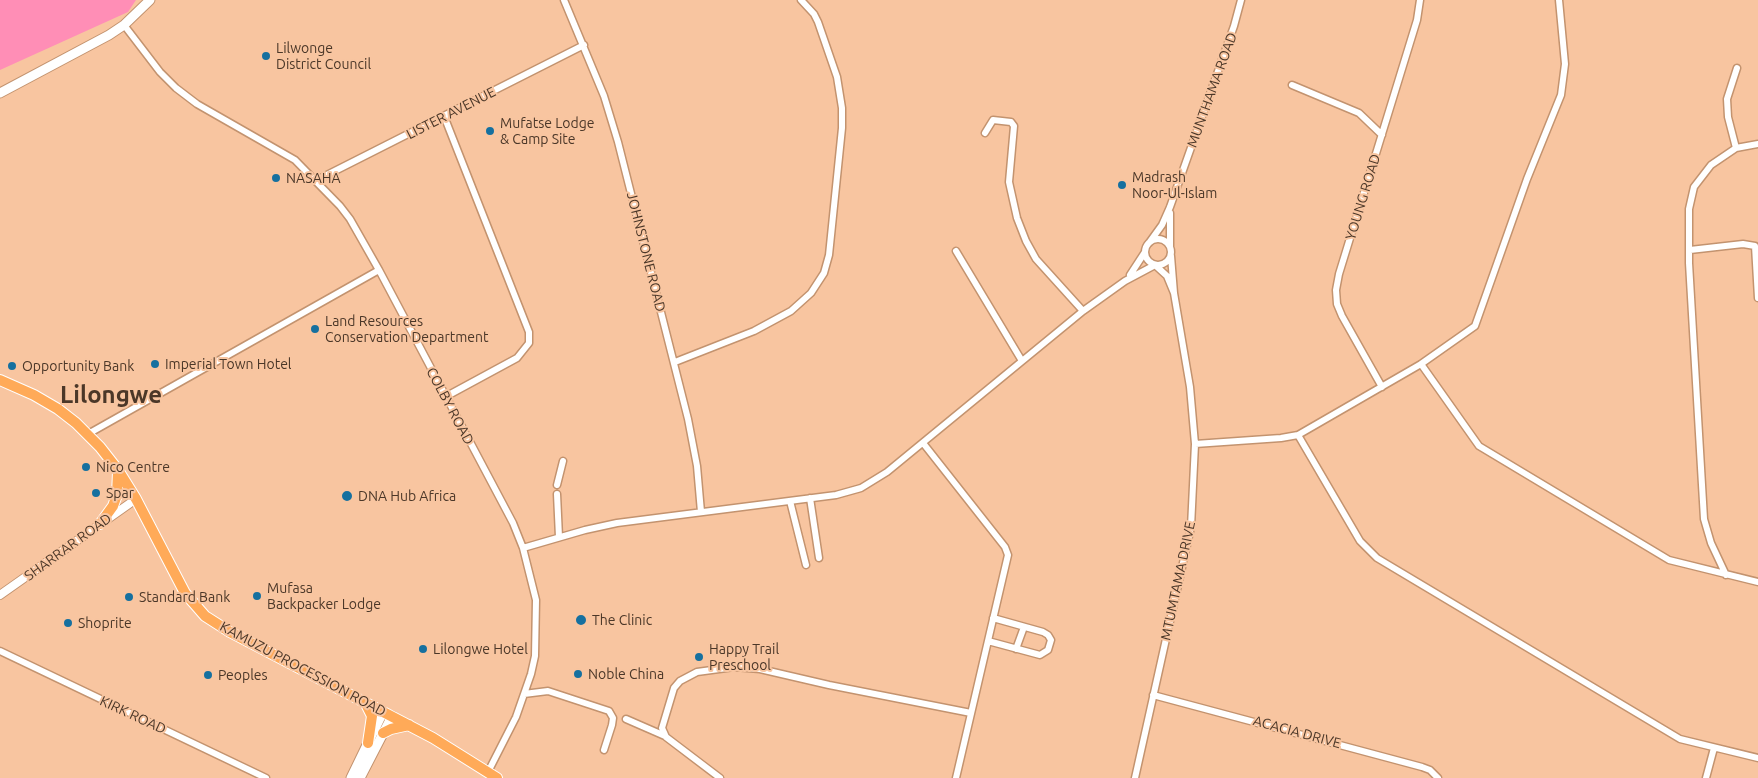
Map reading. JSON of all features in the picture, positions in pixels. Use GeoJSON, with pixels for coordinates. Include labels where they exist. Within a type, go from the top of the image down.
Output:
{"type":"FeatureCollection","features":[{"type":"Feature","properties":{"kind":"highway","name":"KAMUZU PROCESSION ROAD"},"geometry":{"type":"LineString","coordinates":[[0,380],[34,395],[58,409],[88,434],[118,470],[136,499],[185,593],[205,616],[230,632],[409,725],[493,775]]}},
{"type":"Feature","properties":{"kind":"highway"},"geometry":{"type":"LineString","coordinates":[[100,524],[113,506],[117,495],[118,470]]}},
{"type":"Feature","properties":{"kind":"highway"},"geometry":{"type":"LineString","coordinates":[[364,702],[372,716],[368,743]]}},
{"type":"Feature","properties":{"kind":"highway"},"geometry":{"type":"LineString","coordinates":[[383,734],[391,728],[409,725]]}},
{"type":"Feature","properties":{"kind":"main road"},"geometry":{"type":"LineString","coordinates":[[0,93],[90,47],[124,25],[150,0]]}},
{"type":"Feature","properties":{"kind":"main road"},"geometry":{"type":"LineString","coordinates":[[360,778],[383,734],[387,714]]}},
{"type":"Feature","properties":{"kind":"main road"},"geometry":{"type":"LineString","coordinates":[[350,778],[368,743],[387,714]]}},
{"type":"Feature","properties":{"kind":"street","name":"JOHNSTONE ROAD"},"geometry":{"type":"LineString","coordinates":[[564,0],[584,45],[612,119],[675,362],[692,441],[701,512]]}},
{"type":"Feature","properties":{"kind":"street"},"geometry":{"type":"LineString","coordinates":[[675,362],[754,331],[791,311],[811,293],[824,273],[829,255],[842,108],[837,77],[818,22],[814,14],[801,0]]}},
{"type":"Feature","properties":{"kind":"street","name":"MUNTHAMA ROAD"},"geometry":{"type":"LineString","coordinates":[[1170,207],[1234,26],[1241,0]]}},
{"type":"Feature","properties":{"kind":"street","name":"YOUNG ROAD"},"geometry":{"type":"LineString","coordinates":[[1382,387],[1342,316],[1336,297],[1339,274],[1418,20],[1420,0]]}},
{"type":"Feature","properties":{"kind":"street"},"geometry":{"type":"LineString","coordinates":[[1195,444],[1298,435],[1421,364],[1475,326],[1480,317],[1564,80],[1559,0]]}},
{"type":"Feature","properties":{"kind":"street","name":"COLBY ROAD"},"geometry":{"type":"LineString","coordinates":[[124,25],[160,72],[186,96],[283,152],[317,180],[350,219],[513,523],[523,548],[534,586],[537,615],[533,665],[516,717],[493,775]]}},
{"type":"Feature","properties":{"kind":"street","name":"LISTER AVENUE"},"geometry":{"type":"LineString","coordinates":[[317,180],[584,45]]}},
{"type":"Feature","properties":{"kind":"street"},"geometry":{"type":"LineString","coordinates":[[1736,148],[1728,117],[1727,99],[1737,68]]}},
{"type":"Feature","properties":{"kind":"street"},"geometry":{"type":"LineString","coordinates":[[1292,86],[1359,113],[1382,135]]}},
{"type":"Feature","properties":{"kind":"street"},"geometry":{"type":"LineString","coordinates":[[444,116],[529,332],[529,343],[517,358],[445,396]]}},
{"type":"Feature","properties":{"kind":"street"},"geometry":{"type":"LineString","coordinates":[[985,133],[993,120],[1011,122],[1014,126],[1009,182],[1017,218],[1026,241],[1036,259],[1083,311]]}},
{"type":"Feature","properties":{"kind":"street"},"geometry":{"type":"LineString","coordinates":[[1726,575],[1710,543],[1704,519],[1689,209],[1694,188],[1715,161],[1736,148],[1758,144]]}},
{"type":"Feature","properties":{"kind":"street"},"geometry":{"type":"LineString","coordinates":[[1125,281],[1137,268],[1170,207]]}},
{"type":"Feature","properties":{"kind":"street"},"geometry":{"type":"LineString","coordinates":[[1170,207],[1170,246],[1174,293]]}},
{"type":"Feature","properties":{"kind":"street"},"geometry":{"type":"LineString","coordinates":[[1149,243],[1153,240],[1163,240],[1170,246]]}},
{"type":"Feature","properties":{"kind":"street"},"geometry":{"type":"LineString","coordinates":[[1690,250],[1751,244],[1755,246],[1758,298]]}},
{"type":"Feature","properties":{"kind":"street"},"geometry":{"type":"LineString","coordinates":[[956,250],[1022,362]]}},
{"type":"Feature","properties":{"kind":"street"},"geometry":{"type":"LineString","coordinates":[[1145,251],[1148,260],[1167,276],[1174,293]]}},
{"type":"Feature","properties":{"kind":"street"},"geometry":{"type":"LineString","coordinates":[[523,548],[617,523],[836,495],[861,488],[887,472],[923,444],[1083,311],[1125,281],[1156,265],[1163,264],[1171,256]]}},
{"type":"Feature","properties":{"kind":"street"},"geometry":{"type":"LineString","coordinates":[[88,434],[379,270]]}},
{"type":"Feature","properties":{"kind":"street","name":"MTUMTAMA DRIVE"},"geometry":{"type":"LineString","coordinates":[[1135,778],[1191,527],[1195,444],[1190,387],[1174,293]]}},
{"type":"Feature","properties":{"kind":"street"},"geometry":{"type":"LineString","coordinates":[[1421,364],[1472,439],[1479,446],[1656,553],[1676,562],[1758,582]]}},
{"type":"Feature","properties":{"kind":"street"},"geometry":{"type":"LineString","coordinates":[[1298,435],[1360,541],[1377,558],[1672,734],[1689,742],[1758,758]]}},
{"type":"Feature","properties":{"kind":"street"},"geometry":{"type":"LineString","coordinates":[[923,444],[1005,547],[1007,562],[956,778]]}},
{"type":"Feature","properties":{"kind":"street"},"geometry":{"type":"LineString","coordinates":[[557,486],[564,461]]}},
{"type":"Feature","properties":{"kind":"street"},"geometry":{"type":"LineString","coordinates":[[557,494],[560,537]]}},
{"type":"Feature","properties":{"kind":"street"},"geometry":{"type":"LineString","coordinates":[[810,498],[819,558]]}},
{"type":"Feature","properties":{"kind":"street","name":"SHARRAR ROAD"},"geometry":{"type":"LineString","coordinates":[[0,595],[136,499]]}},
{"type":"Feature","properties":{"kind":"street"},"geometry":{"type":"LineString","coordinates":[[790,501],[806,565]]}},
{"type":"Feature","properties":{"kind":"street"},"geometry":{"type":"LineString","coordinates":[[988,641],[1040,655],[1048,650],[1051,640],[1048,634],[993,618]]}},
{"type":"Feature","properties":{"kind":"street"},"geometry":{"type":"LineString","coordinates":[[1016,648],[1024,627]]}},
{"type":"Feature","properties":{"kind":"street","name":"KIRK ROAD"},"geometry":{"type":"LineString","coordinates":[[0,651],[266,778]]}},
{"type":"Feature","properties":{"kind":"street"},"geometry":{"type":"LineString","coordinates":[[666,737],[662,723],[674,688],[680,681],[697,672],[726,668],[760,669],[829,685],[971,713]]}},
{"type":"Feature","properties":{"kind":"street"},"geometry":{"type":"LineString","coordinates":[[524,694],[548,691],[609,711],[613,718],[612,726],[604,750]]}},
{"type":"Feature","properties":{"kind":"street","name":"ACACIA DRIVE"},"geometry":{"type":"LineString","coordinates":[[1153,695],[1422,767],[1430,770],[1438,778]]}},
{"type":"Feature","properties":{"kind":"street"},"geometry":{"type":"LineString","coordinates":[[626,719],[666,737],[718,777]]}},
{"type":"Feature","properties":{"kind":"street"},"geometry":{"type":"LineString","coordinates":[[1706,778],[1714,748]]}},
{"type":"Feature","properties":{"kind":"shaded area"},"geometry":{"type":"Polygon","coordinates":[[[0,0],[136,0],[128,12],[0,70],[0,0]]]}},
{"type":"Feature","properties":{"kind":"place","name":"Lilwonge District Council"},"geometry":{"type":"Point","coordinates":[266,56]}},
{"type":"Feature","properties":{"kind":"place","name":"Mufatse Lodge & Camp Site"},"geometry":{"type":"Point","coordinates":[490,131]}},
{"type":"Feature","properties":{"kind":"place","name":"NASAHA"},"geometry":{"type":"Point","coordinates":[276,178]}},
{"type":"Feature","properties":{"kind":"place","name":"Madrash Noor-Ul-Islam"},"geometry":{"type":"Point","coordinates":[1122,185]}},
{"type":"Feature","properties":{"kind":"place","name":"Land Resources Conservation Department"},"geometry":{"type":"Point","coordinates":[315,329]}},
{"type":"Feature","properties":{"kind":"place","name":"Imperial Town Hotel"},"geometry":{"type":"Point","coordinates":[155,364]}},
{"type":"Feature","properties":{"kind":"place","name":"Opportunity Bank"},"geometry":{"type":"Point","coordinates":[12,366]}},
{"type":"Feature","properties":{"kind":"place","name":"Nico Centre"},"geometry":{"type":"Point","coordinates":[86,467]}},
{"type":"Feature","properties":{"kind":"place","name":"Spar"},"geometry":{"type":"Point","coordinates":[96,493]}},
{"type":"Feature","properties":{"kind":"place","name":"DNA Hub Africa"},"geometry":{"type":"Point","coordinates":[347,496]}},
{"type":"Feature","properties":{"kind":"place","name":"Mufasa Backpacker Lodge"},"geometry":{"type":"Point","coordinates":[257,596]}},
{"type":"Feature","properties":{"kind":"place","name":"Standard Bank"},"geometry":{"type":"Point","coordinates":[129,597]}},
{"type":"Feature","properties":{"kind":"place","name":"The Clinic"},"geometry":{"type":"Point","coordinates":[581,620]}},
{"type":"Feature","properties":{"kind":"place","name":"Shoprite"},"geometry":{"type":"Point","coordinates":[68,623]}},
{"type":"Feature","properties":{"kind":"place","name":"Lilongwe Hotel"},"geometry":{"type":"Point","coordinates":[423,649]}},
{"type":"Feature","properties":{"kind":"place","name":"Happy Trail Preschool"},"geometry":{"type":"Point","coordinates":[699,657]}},
{"type":"Feature","properties":{"kind":"place","name":"Noble China"},"geometry":{"type":"Point","coordinates":[578,674]}},
{"type":"Feature","properties":{"kind":"place","name":"Peoples"},"geometry":{"type":"Point","coordinates":[208,675]}},
{"type":"Feature","properties":{"kind":"district","name":"Lilongwe"},"geometry":{"type":"Point","coordinates":[111,395]}}]}
